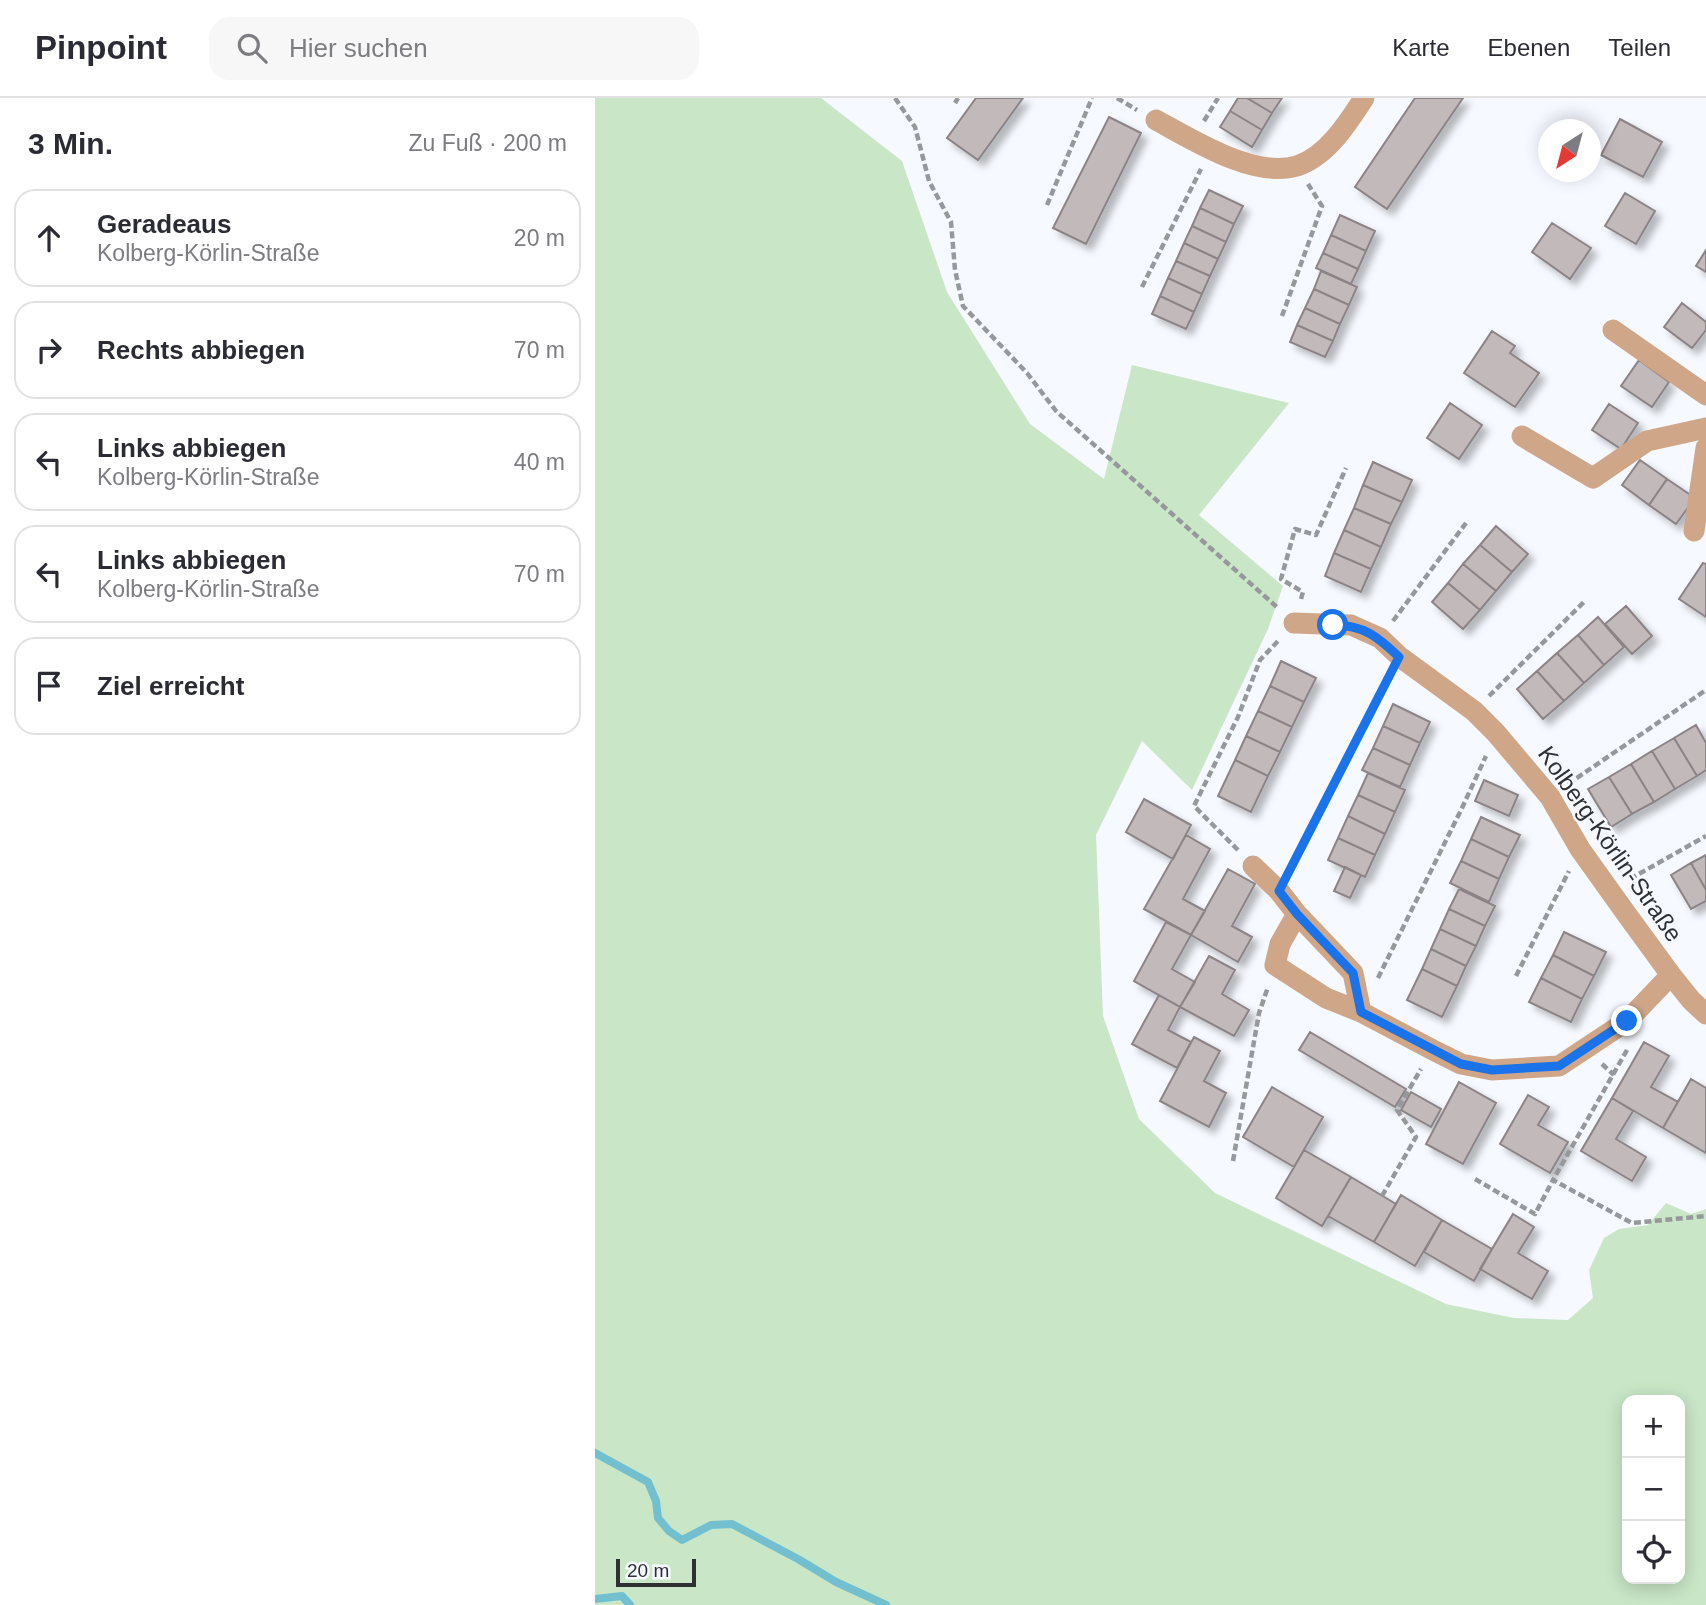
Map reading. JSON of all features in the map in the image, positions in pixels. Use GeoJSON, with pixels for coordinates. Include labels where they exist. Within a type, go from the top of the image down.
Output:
{"type":"FeatureCollection","features":[{"type":"Feature","properties":{"kind":"street"},"geometry":{"type":"LineString","coordinates":[[1156,120],[1239,161],[1273,169],[1296,166],[1314,157],[1336,137],[1364,98]]}},
{"type":"Feature","properties":{"kind":"street"},"geometry":{"type":"LineString","coordinates":[[1613,330],[1706,395]]}},
{"type":"Feature","properties":{"kind":"street"},"geometry":{"type":"LineString","coordinates":[[1523,436],[1593,478],[1647,441],[1706,428]]}},
{"type":"Feature","properties":{"kind":"street"},"geometry":{"type":"LineString","coordinates":[[1694,531],[1706,448]]}},
{"type":"Feature","properties":{"kind":"street","name":"Kolberg-Körlin-Straße"},"geometry":{"type":"LineString","coordinates":[[1294,623],[1351,625],[1380,638],[1399,657],[1474,711],[1550,797],[1580,849],[1671,975],[1706,1014]]}},
{"type":"Feature","properties":{"kind":"street"},"geometry":{"type":"LineString","coordinates":[[1253,866],[1353,973],[1361,1012]]}},
{"type":"Feature","properties":{"kind":"street"},"geometry":{"type":"LineString","coordinates":[[1275,965],[1280,944],[1297,914]]}},
{"type":"Feature","properties":{"kind":"street","name":"Kolberg-Körlin-Straße"},"geometry":{"type":"LineString","coordinates":[[1275,965],[1326,998],[1361,1012],[1461,1064],[1492,1070],[1559,1066],[1627,1021],[1671,975]]}},
{"type":"Feature","properties":{"kind":"path"},"geometry":{"type":"LineString","coordinates":[[895,98],[915,127],[929,181],[951,222],[955,270],[963,306],[1027,373],[1056,411],[1294,623]]}},
{"type":"Feature","properties":{"kind":"path"},"geometry":{"type":"LineString","coordinates":[[1047,205],[1092,98]]}},
{"type":"Feature","properties":{"kind":"path"},"geometry":{"type":"LineString","coordinates":[[1142,287],[1211,149]]}},
{"type":"Feature","properties":{"kind":"path"},"geometry":{"type":"LineString","coordinates":[[1282,316],[1322,206],[1296,166]]}},
{"type":"Feature","properties":{"kind":"path"},"geometry":{"type":"LineString","coordinates":[[1253,866],[1194,806],[1238,717],[1260,660],[1294,623],[1303,592],[1281,579],[1295,529],[1316,535],[1346,468]]}},
{"type":"Feature","properties":{"kind":"path"},"geometry":{"type":"LineString","coordinates":[[1380,638],[1466,523]]}},
{"type":"Feature","properties":{"kind":"path"},"geometry":{"type":"LineString","coordinates":[[1474,711],[1586,600]]}},
{"type":"Feature","properties":{"kind":"path"},"geometry":{"type":"LineString","coordinates":[[1279,891],[1399,657]]}},
{"type":"Feature","properties":{"kind":"path"},"geometry":{"type":"LineString","coordinates":[[1550,797],[1706,690]]}},
{"type":"Feature","properties":{"kind":"path"},"geometry":{"type":"LineString","coordinates":[[1361,1012],[1496,733]]}},
{"type":"Feature","properties":{"kind":"path"},"geometry":{"type":"LineString","coordinates":[[1611,890],[1706,836]]}},
{"type":"Feature","properties":{"kind":"path"},"geometry":{"type":"LineString","coordinates":[[1516,976],[1580,849]]}},
{"type":"Feature","properties":{"kind":"path"},"geometry":{"type":"LineString","coordinates":[[1233,1161],[1258,1013],[1275,965]]}},
{"type":"Feature","properties":{"kind":"path"},"geometry":{"type":"LineString","coordinates":[[1475,1179],[1535,1214],[1627,1048],[1627,1021]]}},
{"type":"Feature","properties":{"kind":"path"},"geometry":{"type":"LineString","coordinates":[[1382,1196],[1416,1137],[1397,1110],[1433,1050]]}},
{"type":"Feature","properties":{"kind":"path"},"geometry":{"type":"LineString","coordinates":[[1553,1180],[1632,1223],[1706,1216]]}},
{"type":"Feature","properties":{"kind":"green space"},"geometry":{"type":"Polygon","coordinates":[[[595,98],[821,98],[902,161],[947,292],[1030,424],[1104,479],[1132,365],[1289,403],[1199,515],[1283,586],[1268,629],[1192,790],[1142,741],[1096,835],[1103,1016],[1139,1119],[1215,1193],[1446,1304],[1514,1318],[1568,1320],[1593,1298],[1589,1270],[1604,1238],[1619,1229],[1648,1225],[1666,1203],[1691,1214],[1706,1209],[1706,1605],[595,1605],[595,98]]]}},
{"type":"Feature","properties":{"kind":"building"},"geometry":{"type":"Polygon","coordinates":[[[976,98],[1023,98],[978,160],[947,138],[976,98]]]}},
{"type":"Feature","properties":{"kind":"building"},"geometry":{"type":"Polygon","coordinates":[[[1238,98],[1247,98],[1272,113],[1262,130],[1230,111],[1238,98]]]}},
{"type":"Feature","properties":{"kind":"building"},"geometry":{"type":"Polygon","coordinates":[[[1247,98],[1282,98],[1272,113],[1247,98]]]}},
{"type":"Feature","properties":{"kind":"building"},"geometry":{"type":"Polygon","coordinates":[[[1415,98],[1463,98],[1387,209],[1355,187],[1415,98]]]}},
{"type":"Feature","properties":{"kind":"building"},"geometry":{"type":"Polygon","coordinates":[[[1230,111],[1262,130],[1252,147],[1220,127],[1230,111]]]}},
{"type":"Feature","properties":{"kind":"building"},"geometry":{"type":"Polygon","coordinates":[[[1109,117],[1141,133],[1086,244],[1053,228],[1109,117]]]}},
{"type":"Feature","properties":{"kind":"building"},"geometry":{"type":"Polygon","coordinates":[[[1620,119],[1662,142],[1643,177],[1601,155],[1620,119]]]}},
{"type":"Feature","properties":{"kind":"building"},"geometry":{"type":"Polygon","coordinates":[[[1209,190],[1243,206],[1234,224],[1200,208],[1209,190]]]}},
{"type":"Feature","properties":{"kind":"building"},"geometry":{"type":"Polygon","coordinates":[[[1625,193],[1655,211],[1636,244],[1605,226],[1625,193]]]}},
{"type":"Feature","properties":{"kind":"building"},"geometry":{"type":"Polygon","coordinates":[[[1200,208],[1234,224],[1226,242],[1192,226],[1200,208]]]}},
{"type":"Feature","properties":{"kind":"building"},"geometry":{"type":"Polygon","coordinates":[[[1340,215],[1375,231],[1366,251],[1331,235],[1340,215]]]}},
{"type":"Feature","properties":{"kind":"building"},"geometry":{"type":"Polygon","coordinates":[[[1552,223],[1591,248],[1570,279],[1532,252],[1552,223]]]}},
{"type":"Feature","properties":{"kind":"building"},"geometry":{"type":"Polygon","coordinates":[[[1192,226],[1226,242],[1218,259],[1184,243],[1192,226]]]}},
{"type":"Feature","properties":{"kind":"building"},"geometry":{"type":"Polygon","coordinates":[[[1331,235],[1366,251],[1358,269],[1323,253],[1331,235]]]}},
{"type":"Feature","properties":{"kind":"building"},"geometry":{"type":"Polygon","coordinates":[[[1184,243],[1218,259],[1210,276],[1176,261],[1184,243]]]}},
{"type":"Feature","properties":{"kind":"building"},"geometry":{"type":"Polygon","coordinates":[[[1706,250],[1706,272],[1696,266],[1706,250]]]}},
{"type":"Feature","properties":{"kind":"building"},"geometry":{"type":"Polygon","coordinates":[[[1323,253],[1358,269],[1351,284],[1316,268],[1323,253]]]}},
{"type":"Feature","properties":{"kind":"building"},"geometry":{"type":"Polygon","coordinates":[[[1176,261],[1210,276],[1202,294],[1168,278],[1176,261]]]}},
{"type":"Feature","properties":{"kind":"building"},"geometry":{"type":"Polygon","coordinates":[[[1321,271],[1357,287],[1349,305],[1314,289],[1321,271]]]}},
{"type":"Feature","properties":{"kind":"building"},"geometry":{"type":"Polygon","coordinates":[[[1168,278],[1202,294],[1194,312],[1160,296],[1168,278]]]}},
{"type":"Feature","properties":{"kind":"building"},"geometry":{"type":"Polygon","coordinates":[[[1314,289],[1349,305],[1340,324],[1305,308],[1314,289]]]}},
{"type":"Feature","properties":{"kind":"building"},"geometry":{"type":"Polygon","coordinates":[[[1160,296],[1194,312],[1186,329],[1152,314],[1160,296]]]}},
{"type":"Feature","properties":{"kind":"building"},"geometry":{"type":"Polygon","coordinates":[[[1682,303],[1706,322],[1706,330],[1692,348],[1664,327],[1682,303]]]}},
{"type":"Feature","properties":{"kind":"building"},"geometry":{"type":"Polygon","coordinates":[[[1305,308],[1340,324],[1333,341],[1297,325],[1305,308]]]}},
{"type":"Feature","properties":{"kind":"building"},"geometry":{"type":"Polygon","coordinates":[[[1297,325],[1333,341],[1325,357],[1290,342],[1297,325]]]}},
{"type":"Feature","properties":{"kind":"building"},"geometry":{"type":"Polygon","coordinates":[[[1492,331],[1515,346],[1510,353],[1539,373],[1515,407],[1464,373],[1492,331]]]}},
{"type":"Feature","properties":{"kind":"building"},"geometry":{"type":"Polygon","coordinates":[[[1639,360],[1669,382],[1652,407],[1621,386],[1639,360]]]}},
{"type":"Feature","properties":{"kind":"building"},"geometry":{"type":"Polygon","coordinates":[[[1450,403],[1482,425],[1459,459],[1427,438],[1450,403]]]}},
{"type":"Feature","properties":{"kind":"building"},"geometry":{"type":"Polygon","coordinates":[[[1609,404],[1638,423],[1621,449],[1592,430],[1609,404]]]}},
{"type":"Feature","properties":{"kind":"building"},"geometry":{"type":"Polygon","coordinates":[[[1640,460],[1667,479],[1649,505],[1622,485],[1640,460]]]}},
{"type":"Feature","properties":{"kind":"building"},"geometry":{"type":"Polygon","coordinates":[[[1373,462],[1412,480],[1402,502],[1363,485],[1373,462]]]}},
{"type":"Feature","properties":{"kind":"building"},"geometry":{"type":"Polygon","coordinates":[[[1667,479],[1695,498],[1676,524],[1649,505],[1667,479]]]}},
{"type":"Feature","properties":{"kind":"building"},"geometry":{"type":"Polygon","coordinates":[[[1363,485],[1402,502],[1391,524],[1354,508],[1363,485]]]}},
{"type":"Feature","properties":{"kind":"building"},"geometry":{"type":"Polygon","coordinates":[[[1354,508],[1391,524],[1381,547],[1344,530],[1354,508]]]}},
{"type":"Feature","properties":{"kind":"building"},"geometry":{"type":"Polygon","coordinates":[[[1496,526],[1528,554],[1512,572],[1480,545],[1496,526]]]}},
{"type":"Feature","properties":{"kind":"building"},"geometry":{"type":"Polygon","coordinates":[[[1344,530],[1381,547],[1371,569],[1334,553],[1344,530]]]}},
{"type":"Feature","properties":{"kind":"building"},"geometry":{"type":"Polygon","coordinates":[[[1480,545],[1512,572],[1496,591],[1463,564],[1480,545]]]}},
{"type":"Feature","properties":{"kind":"building"},"geometry":{"type":"Polygon","coordinates":[[[1334,553],[1371,569],[1361,592],[1325,576],[1334,553]]]}},
{"type":"Feature","properties":{"kind":"building"},"geometry":{"type":"Polygon","coordinates":[[[1703,563],[1706,564],[1706,617],[1679,599],[1703,563]]]}},
{"type":"Feature","properties":{"kind":"building"},"geometry":{"type":"Polygon","coordinates":[[[1463,564],[1496,591],[1480,610],[1448,583],[1463,564]]]}},
{"type":"Feature","properties":{"kind":"building"},"geometry":{"type":"Polygon","coordinates":[[[1448,583],[1480,610],[1463,629],[1432,602],[1448,583]]]}},
{"type":"Feature","properties":{"kind":"building"},"geometry":{"type":"Polygon","coordinates":[[[1626,606],[1652,636],[1632,654],[1605,624],[1626,606]]]}},
{"type":"Feature","properties":{"kind":"building"},"geometry":{"type":"Polygon","coordinates":[[[1598,617],[1624,647],[1604,665],[1578,635],[1598,617]]]}},
{"type":"Feature","properties":{"kind":"building"},"geometry":{"type":"Polygon","coordinates":[[[1578,635],[1604,665],[1584,683],[1557,653],[1578,635]]]}},
{"type":"Feature","properties":{"kind":"building"},"geometry":{"type":"Polygon","coordinates":[[[1557,653],[1584,683],[1564,701],[1537,671],[1557,653]]]}},
{"type":"Feature","properties":{"kind":"building"},"geometry":{"type":"Polygon","coordinates":[[[1281,661],[1316,678],[1304,702],[1270,686],[1281,661]]]}},
{"type":"Feature","properties":{"kind":"building"},"geometry":{"type":"Polygon","coordinates":[[[1537,671],[1564,701],[1543,719],[1517,689],[1537,671]]]}},
{"type":"Feature","properties":{"kind":"building"},"geometry":{"type":"Polygon","coordinates":[[[1270,686],[1304,702],[1292,727],[1258,711],[1270,686]]]}},
{"type":"Feature","properties":{"kind":"building"},"geometry":{"type":"Polygon","coordinates":[[[1393,704],[1430,722],[1420,743],[1383,726],[1393,704]]]}},
{"type":"Feature","properties":{"kind":"building"},"geometry":{"type":"Polygon","coordinates":[[[1258,711],[1292,727],[1280,752],[1246,736],[1258,711]]]}},
{"type":"Feature","properties":{"kind":"building"},"geometry":{"type":"Polygon","coordinates":[[[1696,725],[1706,743],[1706,770],[1697,776],[1674,738],[1696,725]]]}},
{"type":"Feature","properties":{"kind":"building"},"geometry":{"type":"Polygon","coordinates":[[[1383,726],[1420,743],[1410,765],[1373,748],[1383,726]]]}},
{"type":"Feature","properties":{"kind":"building"},"geometry":{"type":"Polygon","coordinates":[[[1246,736],[1280,752],[1268,776],[1235,760],[1246,736]]]}},
{"type":"Feature","properties":{"kind":"building"},"geometry":{"type":"Polygon","coordinates":[[[1674,738],[1697,776],[1675,789],[1652,751],[1674,738]]]}},
{"type":"Feature","properties":{"kind":"building"},"geometry":{"type":"Polygon","coordinates":[[[1373,748],[1410,765],[1400,787],[1362,770],[1373,748]]]}},
{"type":"Feature","properties":{"kind":"building"},"geometry":{"type":"Polygon","coordinates":[[[1652,751],[1675,789],[1654,802],[1631,764],[1652,751]]]}},
{"type":"Feature","properties":{"kind":"building"},"geometry":{"type":"Polygon","coordinates":[[[1235,760],[1268,776],[1251,812],[1218,796],[1235,760]]]}},
{"type":"Feature","properties":{"kind":"building"},"geometry":{"type":"Polygon","coordinates":[[[1631,764],[1654,802],[1632,814],[1609,777],[1631,764]]]}},
{"type":"Feature","properties":{"kind":"building"},"geometry":{"type":"Polygon","coordinates":[[[1368,773],[1405,790],[1395,812],[1358,795],[1368,773]]]}},
{"type":"Feature","properties":{"kind":"building"},"geometry":{"type":"Polygon","coordinates":[[[1609,777],[1632,814],[1611,827],[1588,789],[1609,777]]]}},
{"type":"Feature","properties":{"kind":"building"},"geometry":{"type":"Polygon","coordinates":[[[1484,780],[1518,795],[1509,816],[1475,801],[1484,780]]]}},
{"type":"Feature","properties":{"kind":"building"},"geometry":{"type":"Polygon","coordinates":[[[1358,795],[1395,812],[1385,834],[1348,816],[1358,795]]]}},
{"type":"Feature","properties":{"kind":"building"},"geometry":{"type":"Polygon","coordinates":[[[1144,799],[1191,825],[1173,859],[1126,832],[1144,799]]]}},
{"type":"Feature","properties":{"kind":"building"},"geometry":{"type":"Polygon","coordinates":[[[1348,816],[1385,834],[1375,855],[1338,838],[1348,816]]]}},
{"type":"Feature","properties":{"kind":"building"},"geometry":{"type":"Polygon","coordinates":[[[1481,817],[1520,835],[1509,857],[1471,839],[1481,817]]]}},
{"type":"Feature","properties":{"kind":"building"},"geometry":{"type":"Polygon","coordinates":[[[1186,835],[1210,849],[1183,899],[1205,911],[1191,935],[1144,909],[1186,835]]]}},
{"type":"Feature","properties":{"kind":"building"},"geometry":{"type":"Polygon","coordinates":[[[1338,838],[1375,855],[1365,877],[1328,860],[1338,838]]]}},
{"type":"Feature","properties":{"kind":"building"},"geometry":{"type":"Polygon","coordinates":[[[1471,839],[1509,857],[1499,879],[1461,861],[1471,839]]]}},
{"type":"Feature","properties":{"kind":"building"},"geometry":{"type":"Polygon","coordinates":[[[1706,855],[1706,890],[1691,863],[1706,855]]]}},
{"type":"Feature","properties":{"kind":"building"},"geometry":{"type":"Polygon","coordinates":[[[1461,861],[1499,879],[1489,902],[1450,883],[1461,861]]]}},
{"type":"Feature","properties":{"kind":"building"},"geometry":{"type":"Polygon","coordinates":[[[1691,863],[1706,890],[1706,901],[1691,909],[1671,875],[1691,863]]]}},
{"type":"Feature","properties":{"kind":"building"},"geometry":{"type":"Polygon","coordinates":[[[1345,867],[1361,875],[1350,898],[1334,891],[1345,867]]]}},
{"type":"Feature","properties":{"kind":"building"},"geometry":{"type":"Polygon","coordinates":[[[1228,869],[1255,884],[1232,926],[1252,937],[1238,962],[1191,935],[1228,869]]]}},
{"type":"Feature","properties":{"kind":"building"},"geometry":{"type":"Polygon","coordinates":[[[1459,889],[1495,906],[1485,926],[1449,909],[1459,889]]]}},
{"type":"Feature","properties":{"kind":"building"},"geometry":{"type":"Polygon","coordinates":[[[1449,909],[1485,926],[1476,946],[1440,929],[1449,909]]]}},
{"type":"Feature","properties":{"kind":"building"},"geometry":{"type":"Polygon","coordinates":[[[1166,922],[1191,935],[1172,969],[1195,982],[1180,1007],[1134,981],[1166,922]]]}},
{"type":"Feature","properties":{"kind":"building"},"geometry":{"type":"Polygon","coordinates":[[[1440,929],[1476,946],[1466,966],[1431,949],[1440,929]]]}},
{"type":"Feature","properties":{"kind":"building"},"geometry":{"type":"Polygon","coordinates":[[[1564,932],[1606,952],[1594,976],[1553,955],[1564,932]]]}},
{"type":"Feature","properties":{"kind":"building"},"geometry":{"type":"Polygon","coordinates":[[[1431,949],[1466,966],[1457,986],[1422,969],[1431,949]]]}},
{"type":"Feature","properties":{"kind":"building"},"geometry":{"type":"Polygon","coordinates":[[[1553,955],[1594,976],[1582,999],[1541,978],[1553,955]]]}},
{"type":"Feature","properties":{"kind":"building"},"geometry":{"type":"Polygon","coordinates":[[[1209,956],[1235,970],[1222,994],[1249,1010],[1234,1036],[1180,1007],[1209,956]]]}},
{"type":"Feature","properties":{"kind":"building"},"geometry":{"type":"Polygon","coordinates":[[[1422,969],[1457,986],[1442,1017],[1407,1000],[1422,969]]]}},
{"type":"Feature","properties":{"kind":"building"},"geometry":{"type":"Polygon","coordinates":[[[1541,978],[1582,999],[1571,1022],[1529,1002],[1541,978]]]}},
{"type":"Feature","properties":{"kind":"building"},"geometry":{"type":"Polygon","coordinates":[[[1159,995],[1180,1007],[1168,1030],[1191,1042],[1177,1068],[1132,1044],[1159,995]]]}},
{"type":"Feature","properties":{"kind":"building"},"geometry":{"type":"Polygon","coordinates":[[[1310,1032],[1406,1089],[1395,1107],[1299,1050],[1310,1032]]]}},
{"type":"Feature","properties":{"kind":"building"},"geometry":{"type":"Polygon","coordinates":[[[1194,1037],[1220,1051],[1204,1081],[1226,1093],[1209,1127],[1160,1101],[1194,1037]]]}},
{"type":"Feature","properties":{"kind":"building"},"geometry":{"type":"Polygon","coordinates":[[[1644,1042],[1669,1056],[1651,1087],[1678,1102],[1663,1128],[1612,1098],[1644,1042]]]}},
{"type":"Feature","properties":{"kind":"building"},"geometry":{"type":"Polygon","coordinates":[[[1691,1079],[1706,1088],[1706,1153],[1663,1128],[1691,1079]]]}},
{"type":"Feature","properties":{"kind":"building"},"geometry":{"type":"Polygon","coordinates":[[[1459,1082],[1496,1103],[1463,1164],[1426,1144],[1459,1082]]]}},
{"type":"Feature","properties":{"kind":"building"},"geometry":{"type":"Polygon","coordinates":[[[1272,1087],[1323,1117],[1294,1167],[1243,1137],[1272,1087]]]}},
{"type":"Feature","properties":{"kind":"building"},"geometry":{"type":"Polygon","coordinates":[[[1411,1092],[1441,1109],[1431,1127],[1401,1110],[1411,1092]]]}},
{"type":"Feature","properties":{"kind":"building"},"geometry":{"type":"Polygon","coordinates":[[[1528,1095],[1549,1107],[1538,1125],[1568,1142],[1550,1173],[1500,1144],[1528,1095]]]}},
{"type":"Feature","properties":{"kind":"building"},"geometry":{"type":"Polygon","coordinates":[[[1612,1098],[1633,1111],[1616,1139],[1646,1157],[1632,1181],[1581,1151],[1612,1098]]]}},
{"type":"Feature","properties":{"kind":"building"},"geometry":{"type":"Polygon","coordinates":[[[1304,1150],[1351,1177],[1322,1226],[1276,1198],[1304,1150]]]}},
{"type":"Feature","properties":{"kind":"building"},"geometry":{"type":"Polygon","coordinates":[[[1351,1177],[1396,1204],[1374,1242],[1328,1216],[1351,1177]]]}},
{"type":"Feature","properties":{"kind":"building"},"geometry":{"type":"Polygon","coordinates":[[[1401,1195],[1442,1220],[1415,1266],[1374,1242],[1401,1195]]]}},
{"type":"Feature","properties":{"kind":"building"},"geometry":{"type":"Polygon","coordinates":[[[1513,1214],[1534,1227],[1518,1253],[1548,1271],[1532,1299],[1480,1269],[1513,1214]]]}},
{"type":"Feature","properties":{"kind":"building"},"geometry":{"type":"Polygon","coordinates":[[[1442,1220],[1492,1249],[1474,1281],[1424,1252],[1442,1220]]]}},
{"type":"Feature","properties":{"kind":"waterway"},"geometry":{"type":"LineString","coordinates":[[595,1453],[648,1482],[656,1501],[658,1518],[669,1531],[682,1540],[711,1525],[732,1524],[836,1582],[886,1605]]}},
{"type":"Feature","properties":{"kind":"waterway"},"geometry":{"type":"LineString","coordinates":[[595,1599],[622,1596],[630,1605]]}},
{"type":"Feature","properties":{"kind":"route"},"geometry":{"type":"LineString","coordinates":[[1333,625],[1351,625],[1380,638],[1399,657],[1279,891],[1353,973],[1361,1012],[1461,1064],[1492,1070],[1559,1066],[1627,1021]]}}]}
